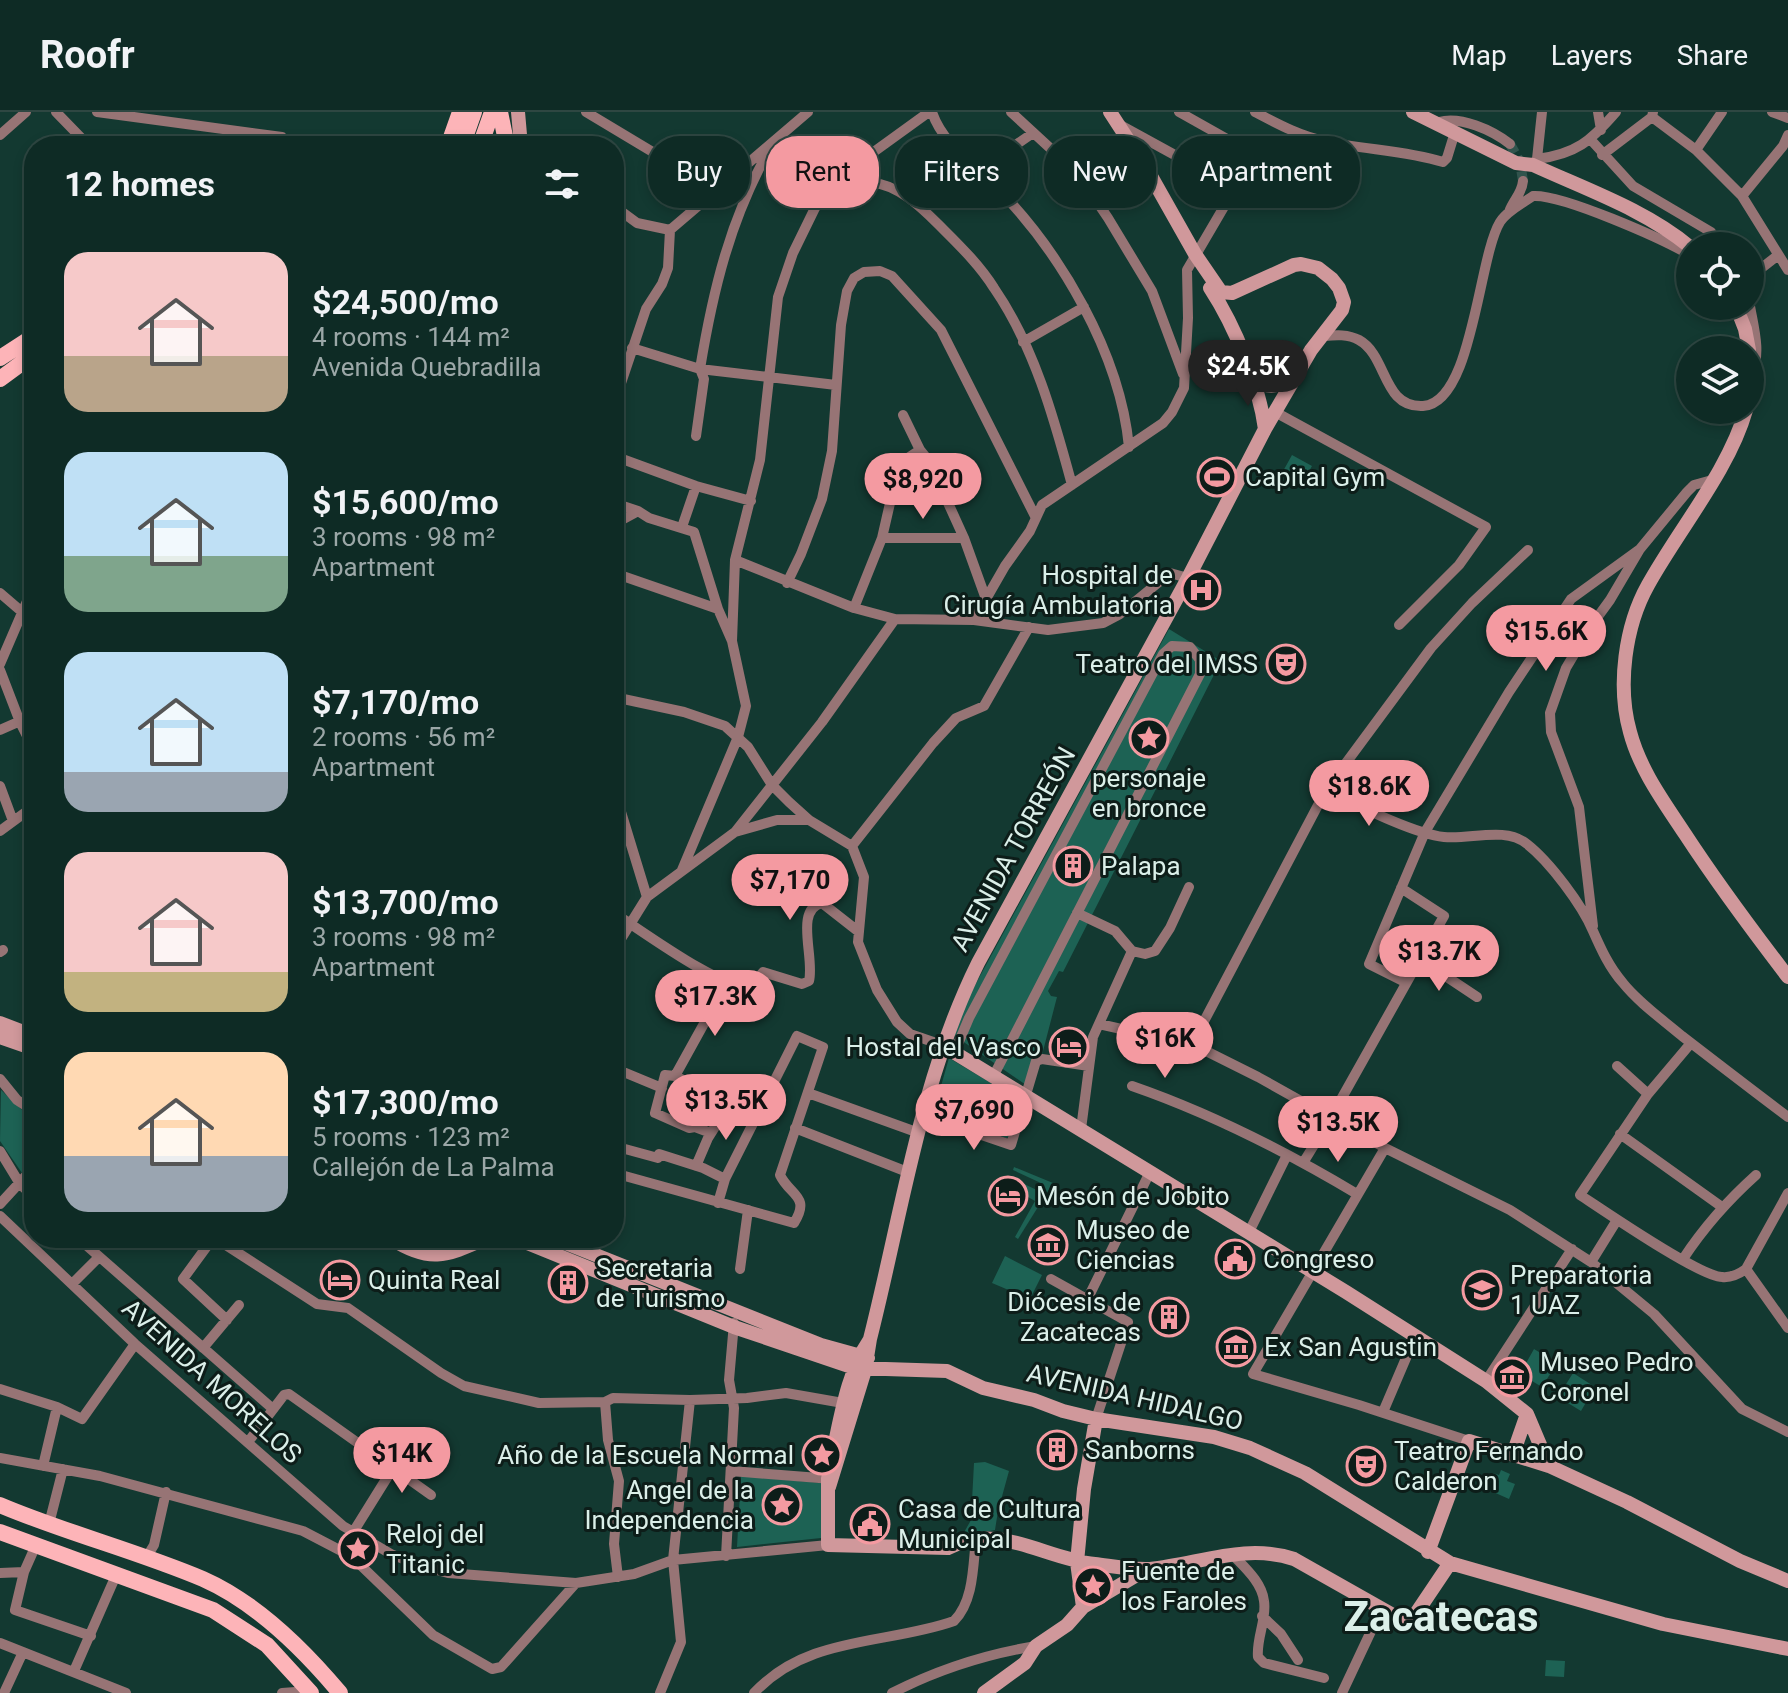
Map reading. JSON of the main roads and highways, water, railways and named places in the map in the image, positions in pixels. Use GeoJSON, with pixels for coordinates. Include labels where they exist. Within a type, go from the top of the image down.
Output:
{"type":"FeatureCollection","features":[{"type":"Feature","properties":{"kind":"main road"},"geometry":{"type":"LineString","coordinates":[[452,136],[460,112]]}},
{"type":"Feature","properties":{"kind":"main road"},"geometry":{"type":"LineString","coordinates":[[466,136],[474,112]]}},
{"type":"Feature","properties":{"kind":"main road"},"geometry":{"type":"LineString","coordinates":[[484,136],[492,112]]}},
{"type":"Feature","properties":{"kind":"main road"},"geometry":{"type":"LineString","coordinates":[[500,112],[505,136]]}},
{"type":"Feature","properties":{"kind":"main road"},"geometry":{"type":"LineString","coordinates":[[0,358],[24,342]]}},
{"type":"Feature","properties":{"kind":"main road"},"geometry":{"type":"LineString","coordinates":[[0,379],[24,361]]}},
{"type":"Feature","properties":{"kind":"main road"},"geometry":{"type":"LineString","coordinates":[[0,1505],[205,1580],[265,1619],[340,1693]]}},
{"type":"Feature","properties":{"kind":"main road"},"geometry":{"type":"LineString","coordinates":[[0,1532],[213,1610],[267,1645],[315,1692]]}},
{"type":"Feature","properties":{"kind":"tunnel"},"geometry":{"type":"LineString","coordinates":[[1510,144],[1520,162],[1523,181]]}},
{"type":"Feature","properties":{"kind":"place","name":"Capital Gym"},"geometry":{"type":"Point","coordinates":[1217,477]}},
{"type":"Feature","properties":{"kind":"place","name":"Hospital de Cirugía Ambulatoria"},"geometry":{"type":"Point","coordinates":[1201,590]}},
{"type":"Feature","properties":{"kind":"place","name":"Teatro del IMSS"},"geometry":{"type":"Point","coordinates":[1286,664]}},
{"type":"Feature","properties":{"kind":"place","name":"personaje en bronce"},"geometry":{"type":"Point","coordinates":[1149,738]}},
{"type":"Feature","properties":{"kind":"place","name":"Palapa"},"geometry":{"type":"Point","coordinates":[1073,866]}},
{"type":"Feature","properties":{"kind":"place","name":"Hostal del Vasco"},"geometry":{"type":"Point","coordinates":[1069,1047]}},
{"type":"Feature","properties":{"kind":"place","name":"Mesón de Jobito"},"geometry":{"type":"Point","coordinates":[1008,1196]}},
{"type":"Feature","properties":{"kind":"place","name":"Museo de Ciencias"},"geometry":{"type":"Point","coordinates":[1048,1245]}},
{"type":"Feature","properties":{"kind":"place","name":"Congreso"},"geometry":{"type":"Point","coordinates":[1235,1259]}},
{"type":"Feature","properties":{"kind":"place","name":"Quinta Real"},"geometry":{"type":"Point","coordinates":[340,1280]}},
{"type":"Feature","properties":{"kind":"place","name":"Secretaria de Turismo"},"geometry":{"type":"Point","coordinates":[568,1283]}},
{"type":"Feature","properties":{"kind":"place","name":"Preparatoria 1 UAZ"},"geometry":{"type":"Point","coordinates":[1482,1290]}},
{"type":"Feature","properties":{"kind":"place","name":"Diócesis de Zacatecas"},"geometry":{"type":"Point","coordinates":[1169,1317]}},
{"type":"Feature","properties":{"kind":"place","name":"Ex San Agustin"},"geometry":{"type":"Point","coordinates":[1236,1347]}},
{"type":"Feature","properties":{"kind":"place","name":"Museo Pedro Coronel"},"geometry":{"type":"Point","coordinates":[1512,1377]}},
{"type":"Feature","properties":{"kind":"place","name":"Sanborns"},"geometry":{"type":"Point","coordinates":[1057,1450]}},
{"type":"Feature","properties":{"kind":"place","name":"Año de la Escuela Normal"},"geometry":{"type":"Point","coordinates":[822,1455]}},
{"type":"Feature","properties":{"kind":"place","name":"Teatro Fernando Calderon"},"geometry":{"type":"Point","coordinates":[1366,1466]}},
{"type":"Feature","properties":{"kind":"place","name":"Angel de la Independencia"},"geometry":{"type":"Point","coordinates":[782,1505]}},
{"type":"Feature","properties":{"kind":"place","name":"Casa de Cultura Municipal"},"geometry":{"type":"Point","coordinates":[870,1524]}},
{"type":"Feature","properties":{"kind":"place","name":"Reloj del Titanic"},"geometry":{"type":"Point","coordinates":[358,1549]}},
{"type":"Feature","properties":{"kind":"place","name":"Fuente de los Faroles"},"geometry":{"type":"Point","coordinates":[1093,1586]}},
{"type":"Feature","properties":{"kind":"district","name":"Zacatecas"},"geometry":{"type":"Point","coordinates":[1441,1616]}}]}
